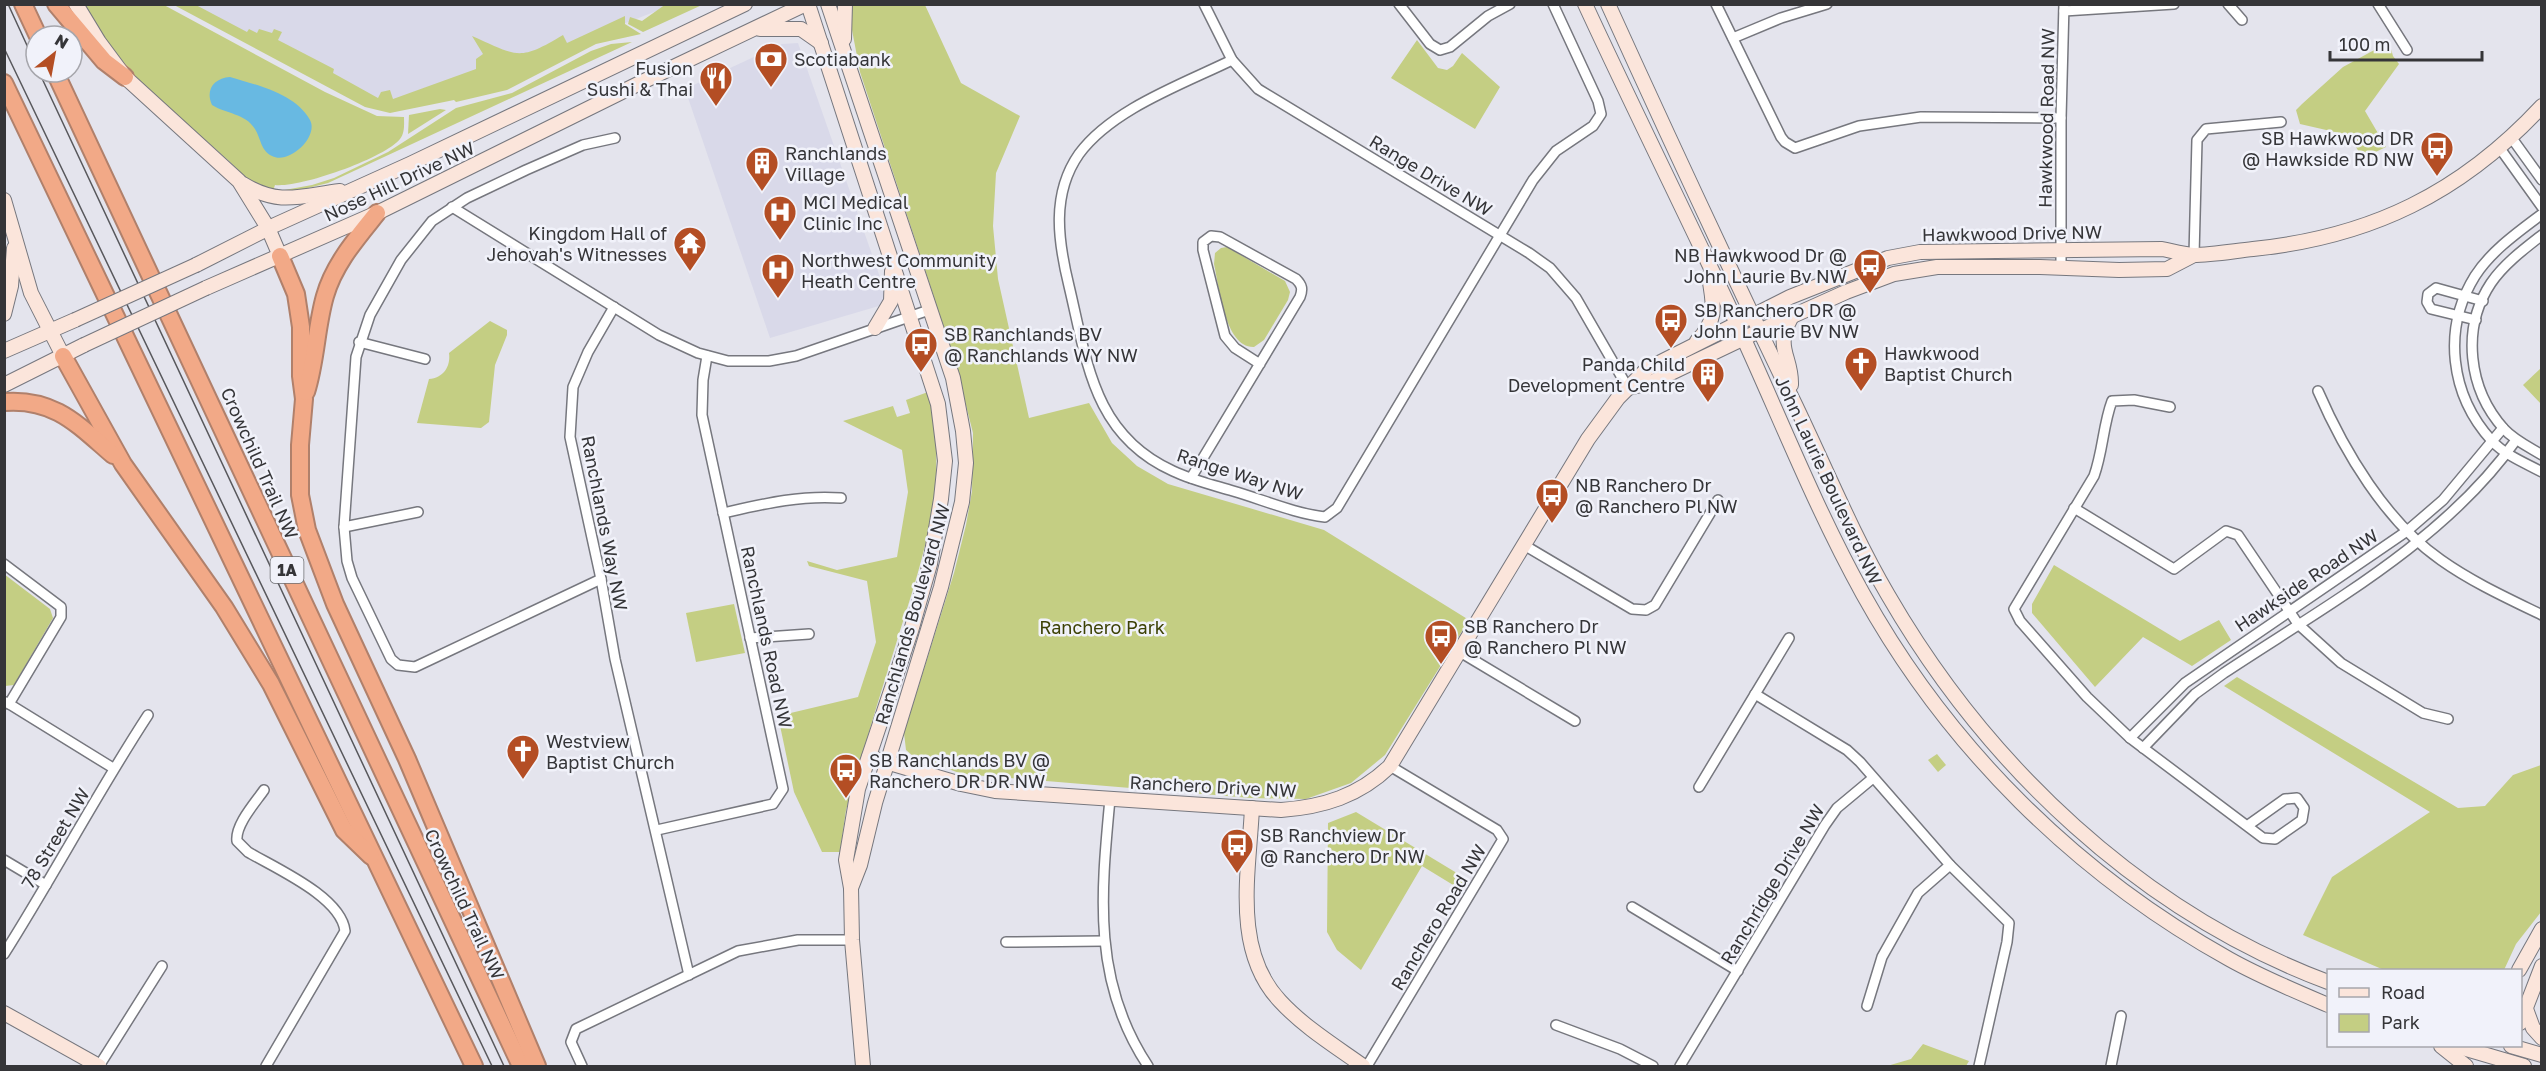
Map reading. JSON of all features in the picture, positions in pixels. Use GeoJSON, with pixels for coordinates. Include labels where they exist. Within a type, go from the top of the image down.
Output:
{"type":"FeatureCollection","features":[{"type":"Feature","properties":{"kind":"highway"},"geometry":{"type":"LineString","coordinates":[[23,4],[32,24]]}},
{"type":"Feature","properties":{"kind":"highway"},"geometry":{"type":"LineString","coordinates":[[56,4],[104,61],[125,77]]}},
{"type":"Feature","properties":{"kind":"highway","name":"1A"},"geometry":{"type":"LineString","coordinates":[[4,83],[474,1066]]}},
{"type":"Feature","properties":{"kind":"highway","name":"Crowchild Trail NW"},"geometry":{"type":"LineString","coordinates":[[61,84],[193,362],[319,640],[521,1066]]}},
{"type":"Feature","properties":{"kind":"highway"},"geometry":{"type":"LineString","coordinates":[[377,213],[343,256],[325,295],[312,372],[304,399],[300,445],[300,495],[307,530],[335,604],[406,759],[537,1066]]}},
{"type":"Feature","properties":{"kind":"highway"},"geometry":{"type":"LineString","coordinates":[[280,256],[296,294],[301,327],[301,376],[304,399]]}},
{"type":"Feature","properties":{"kind":"highway"},"geometry":{"type":"LineString","coordinates":[[63,356],[123,464],[224,607],[271,684],[344,830],[378,863]]}},
{"type":"Feature","properties":{"kind":"highway"},"geometry":{"type":"LineString","coordinates":[[4,402],[39,405],[66,415],[123,464]]}},
{"type":"Feature","properties":{"kind":"main road"},"geometry":{"type":"LineString","coordinates":[[76,4],[99,42],[125,77],[238,182],[259,194],[274,198],[356,189]]}},
{"type":"Feature","properties":{"kind":"main road"},"geometry":{"type":"LineString","coordinates":[[725,14],[736,4]]}},
{"type":"Feature","properties":{"kind":"main road","name":"Nose Hill Drive NW"},"geometry":{"type":"LineString","coordinates":[[4,351],[196,265],[268,228],[356,189],[745,4]]}},
{"type":"Feature","properties":{"kind":"main road","name":"Nose Hill Drive NW"},"geometry":{"type":"LineString","coordinates":[[4,385],[206,288],[377,213],[807,4]]}},
{"type":"Feature","properties":{"kind":"main road","name":"Ranchlands Boulevard NW"},"geometry":{"type":"LineString","coordinates":[[807,4],[938,404],[945,461],[930,564],[911,631],[858,789],[849,832],[846,860],[851,888],[852,940],[864,1066]]}},
{"type":"Feature","properties":{"kind":"main road","name":"Ranchlands Boulevard NW"},"geometry":{"type":"LineString","coordinates":[[828,4],[953,378],[966,462],[962,502],[941,586],[875,803],[860,866],[851,888]]}},
{"type":"Feature","properties":{"kind":"main road"},"geometry":{"type":"LineString","coordinates":[[844,50],[845,4]]}},
{"type":"Feature","properties":{"kind":"main road","name":"John Laurie Boulevard NW"},"geometry":{"type":"LineString","coordinates":[[1585,4],[1737,324],[1838,547],[1865,597],[1925,690],[1970,747],[2047,829],[2140,903],[2230,959],[2327,1005]]}},
{"type":"Feature","properties":{"kind":"main road","name":"John Laurie Boulevard NW"},"geometry":{"type":"LineString","coordinates":[[1608,4],[1862,549],[1918,645],[1954,694],[2026,780],[2059,813],[2104,852],[2205,922],[2257,950],[2327,982]]}},
{"type":"Feature","properties":{"kind":"main road"},"geometry":{"type":"LineString","coordinates":[[752,30],[785,27],[801,29],[821,43]]}},
{"type":"Feature","properties":{"kind":"main road","name":"Hawkwood Drive NW"},"geometry":{"type":"LineString","coordinates":[[1737,324],[1846,273],[1888,258],[1941,250],[2162,249],[2194,255],[2274,247],[2330,237],[2392,215],[2447,187],[2511,137],[2541,106]]}},
{"type":"Feature","properties":{"kind":"main road"},"geometry":{"type":"LineString","coordinates":[[238,182],[268,228],[280,256]]}},
{"type":"Feature","properties":{"kind":"main road"},"geometry":{"type":"LineString","coordinates":[[4,200],[31,294],[63,356]]}},
{"type":"Feature","properties":{"kind":"main road"},"geometry":{"type":"LineString","coordinates":[[4,314],[11,286],[14,234]]}},
{"type":"Feature","properties":{"kind":"main road","name":"Hawkwood Drive NW"},"geometry":{"type":"LineString","coordinates":[[1743,339],[1846,292],[1894,274],[1937,267],[2167,269],[2194,255]]}},
{"type":"Feature","properties":{"kind":"main road"},"geometry":{"type":"LineString","coordinates":[[1888,258],[1894,274]]}},
{"type":"Feature","properties":{"kind":"main road"},"geometry":{"type":"LineString","coordinates":[[1693,345],[1705,333],[1713,314],[1706,259]]}},
{"type":"Feature","properties":{"kind":"main road"},"geometry":{"type":"LineString","coordinates":[[875,328],[891,301],[892,260]]}},
{"type":"Feature","properties":{"kind":"main road"},"geometry":{"type":"LineString","coordinates":[[1790,393],[1791,381],[1784,353],[1783,335],[1791,318]]}},
{"type":"Feature","properties":{"kind":"main road","name":"Ranchero Drive NW"},"geometry":{"type":"LineString","coordinates":[[869,757],[981,789],[1281,810],[1322,806],[1364,786],[1390,766],[1588,439],[1610,408],[1647,369],[1737,324]]}},
{"type":"Feature","properties":{"kind":"main road"},"geometry":{"type":"LineString","coordinates":[[1628,388],[1650,383],[1743,339]]}},
{"type":"Feature","properties":{"kind":"main road"},"geometry":{"type":"LineString","coordinates":[[1252,808],[1247,923],[1258,969],[1279,1000],[1294,1015],[1365,1066]]}},
{"type":"Feature","properties":{"kind":"main road"},"geometry":{"type":"LineString","coordinates":[[2520,969],[2541,928]]}},
{"type":"Feature","properties":{"kind":"main road"},"geometry":{"type":"LineString","coordinates":[[2522,1018],[2541,966]]}},
{"type":"Feature","properties":{"kind":"main road"},"geometry":{"type":"LineString","coordinates":[[2526,1009],[2533,1028],[2541,1038]]}},
{"type":"Feature","properties":{"kind":"main road"},"geometry":{"type":"LineString","coordinates":[[4,1013],[99,1066]]}},
{"type":"Feature","properties":{"kind":"main road"},"geometry":{"type":"LineString","coordinates":[[2441,1047],[2466,1066]]}},
{"type":"Feature","properties":{"kind":"main road"},"geometry":{"type":"LineString","coordinates":[[2459,1047],[2506,1064],[2524,1066]]}},
{"type":"Feature","properties":{"kind":"main road"},"geometry":{"type":"LineString","coordinates":[[2506,1064],[2512,1047]]}},
{"type":"Feature","properties":{"kind":"main road"},"geometry":{"type":"LineString","coordinates":[[2515,1047],[2541,1055]]}},
{"type":"Feature","properties":{"kind":"street","name":"Range Drive NW"},"geometry":{"type":"LineString","coordinates":[[1204,4],[1232,60],[1251,83],[1271,98],[1543,263],[1567,286],[1628,388]]}},
{"type":"Feature","properties":{"kind":"street"},"geometry":{"type":"LineString","coordinates":[[1399,4],[1430,44],[1440,50],[1450,47],[1488,16],[1510,4]]}},
{"type":"Feature","properties":{"kind":"street","name":"Range Way NW"},"geometry":{"type":"LineString","coordinates":[[1232,60],[1127,112],[1097,134],[1079,154],[1059,206],[1060,251],[1093,387],[1100,402],[1125,438],[1155,462],[1191,478],[1325,517],[1332,513],[1544,165],[1566,142],[1593,126],[1601,114],[1598,101],[1553,4]]}},
{"type":"Feature","properties":{"kind":"street"},"geometry":{"type":"LineString","coordinates":[[1716,4],[1781,137],[1796,148],[1859,126],[1922,117],[2061,117]]}},
{"type":"Feature","properties":{"kind":"street"},"geometry":{"type":"LineString","coordinates":[[1733,38],[1781,18],[1827,4]]}},
{"type":"Feature","properties":{"kind":"street"},"geometry":{"type":"LineString","coordinates":[[2064,8],[2174,4]]}},
{"type":"Feature","properties":{"kind":"street"},"geometry":{"type":"LineString","coordinates":[[2228,4],[2242,20]]}},
{"type":"Feature","properties":{"kind":"street"},"geometry":{"type":"LineString","coordinates":[[2378,4],[2407,50]]}},
{"type":"Feature","properties":{"kind":"street","name":"Hawkwood Road NW"},"geometry":{"type":"LineString","coordinates":[[2061,267],[2064,8]]}},
{"type":"Feature","properties":{"kind":"street"},"geometry":{"type":"LineString","coordinates":[[2194,255],[2197,140],[2206,129],[2281,122]]}},
{"type":"Feature","properties":{"kind":"street"},"geometry":{"type":"LineString","coordinates":[[2511,137],[2541,180]]}},
{"type":"Feature","properties":{"kind":"street"},"geometry":{"type":"LineString","coordinates":[[601,579],[415,667],[406,667],[398,665],[391,659],[352,578],[347,561],[344,527],[350,426],[359,342],[370,315],[401,260],[432,221],[452,207],[583,145],[615,138]]}},
{"type":"Feature","properties":{"kind":"street"},"geometry":{"type":"LineString","coordinates":[[2499,147],[2541,207]]}},
{"type":"Feature","properties":{"kind":"street"},"geometry":{"type":"LineString","coordinates":[[452,207],[676,344],[707,356],[744,363],[796,356],[929,310]]}},
{"type":"Feature","properties":{"kind":"street"},"geometry":{"type":"LineString","coordinates":[[2541,214],[2512,237],[2486,263],[2464,295],[2457,315],[2453,353],[2456,373],[2464,396],[2492,441],[2506,453],[2541,472]]}},
{"type":"Feature","properties":{"kind":"street"},"geometry":{"type":"LineString","coordinates":[[2541,235],[2518,253],[2491,283],[2476,320],[2472,356],[2475,378],[2486,403],[2503,428],[2516,440],[2541,455]]}},
{"type":"Feature","properties":{"kind":"street"},"geometry":{"type":"LineString","coordinates":[[1191,478],[1260,364],[1300,297],[1302,291],[1300,283],[1220,237],[1208,237],[1203,243],[1203,250],[1225,336],[1235,348],[1260,364]]}},
{"type":"Feature","properties":{"kind":"street"},"geometry":{"type":"LineString","coordinates":[[2476,320],[2431,309],[2427,298],[2432,289],[2436,288],[2483,301]]}},
{"type":"Feature","properties":{"kind":"street","name":"Ranchlands Way NW"},"geometry":{"type":"LineString","coordinates":[[614,307],[580,368],[571,399],[570,437],[574,466],[601,579],[615,659],[657,830],[689,975]]}},
{"type":"Feature","properties":{"kind":"street"},"geometry":{"type":"LineString","coordinates":[[359,342],[424,359]]}},
{"type":"Feature","properties":{"kind":"street","name":"Ranchlands Road NW"},"geometry":{"type":"LineString","coordinates":[[657,830],[773,804],[782,794],[783,784],[702,415],[703,380],[707,356]]}},
{"type":"Feature","properties":{"kind":"street"},"geometry":{"type":"LineString","coordinates":[[2318,391],[2336,432],[2391,514],[2407,531],[2440,559],[2541,615]]}},
{"type":"Feature","properties":{"kind":"street"},"geometry":{"type":"LineString","coordinates":[[2170,407],[2134,400],[2112,401],[2094,476],[2014,609],[2020,621],[2087,697],[2130,738],[2144,748],[2247,826],[2263,838],[2275,839],[2302,820],[2304,808],[2297,798],[2284,798],[2247,826]]}},
{"type":"Feature","properties":{"kind":"street","name":"Hawkside Road NW"},"geometry":{"type":"LineString","coordinates":[[2130,738],[2185,683],[2407,531],[2443,500],[2503,428]]}},
{"type":"Feature","properties":{"kind":"street","name":"Hawkside Road NW"},"geometry":{"type":"LineString","coordinates":[[2144,748],[2195,694],[2420,542],[2453,512],[2516,440]]}},
{"type":"Feature","properties":{"kind":"street"},"geometry":{"type":"LineString","coordinates":[[723,513],[786,499],[815,496],[841,498]]}},
{"type":"Feature","properties":{"kind":"street"},"geometry":{"type":"LineString","coordinates":[[1524,545],[1632,609],[1646,610],[1655,605],[1718,500]]}},
{"type":"Feature","properties":{"kind":"street"},"geometry":{"type":"LineString","coordinates":[[2074,508],[2174,569],[2226,531],[2238,535],[2298,624],[2341,663],[2423,713],[2448,719]]}},
{"type":"Feature","properties":{"kind":"street"},"geometry":{"type":"LineString","coordinates":[[344,527],[418,512]]}},
{"type":"Feature","properties":{"kind":"street"},"geometry":{"type":"LineString","coordinates":[[4,564],[61,607],[61,617],[7,702],[113,768]]}},
{"type":"Feature","properties":{"kind":"street"},"geometry":{"type":"LineString","coordinates":[[750,638],[809,634]]}},
{"type":"Feature","properties":{"kind":"street"},"geometry":{"type":"LineString","coordinates":[[1699,787],[1789,638]]}},
{"type":"Feature","properties":{"kind":"street"},"geometry":{"type":"LineString","coordinates":[[1460,652],[1575,722]]}},
{"type":"Feature","properties":{"kind":"street"},"geometry":{"type":"LineString","coordinates":[[1755,694],[1846,750],[1860,762],[1950,865],[2009,923],[2007,942],[1979,1066]]}},
{"type":"Feature","properties":{"kind":"street","name":"78 Street NW"},"geometry":{"type":"LineString","coordinates":[[4,954],[96,802],[113,768],[148,716]]}},
{"type":"Feature","properties":{"kind":"street","name":"Ranchero Road NW"},"geometry":{"type":"LineString","coordinates":[[1365,1066],[1503,839],[1497,830],[1390,766]]}},
{"type":"Feature","properties":{"kind":"street","name":"Ranchridge Drive NW"},"geometry":{"type":"LineString","coordinates":[[1680,1066],[1825,825],[1837,808],[1873,777]]}},
{"type":"Feature","properties":{"kind":"street"},"geometry":{"type":"LineString","coordinates":[[264,790],[240,828],[236,836],[237,841],[248,852],[329,901],[340,915],[345,931],[266,1066]]}},
{"type":"Feature","properties":{"kind":"street"},"geometry":{"type":"LineString","coordinates":[[1110,799],[1103,873],[1104,941],[1107,969],[1127,1028],[1148,1066]]}},
{"type":"Feature","properties":{"kind":"street"},"geometry":{"type":"LineString","coordinates":[[4,860],[46,885]]}},
{"type":"Feature","properties":{"kind":"street"},"geometry":{"type":"LineString","coordinates":[[1867,1005],[1882,957],[1918,893],[1950,865]]}},
{"type":"Feature","properties":{"kind":"street"},"geometry":{"type":"LineString","coordinates":[[1632,908],[1738,971]]}},
{"type":"Feature","properties":{"kind":"street"},"geometry":{"type":"LineString","coordinates":[[582,1066],[571,1042],[576,1029],[738,951],[798,940],[852,940]]}},
{"type":"Feature","properties":{"kind":"street"},"geometry":{"type":"LineString","coordinates":[[1006,942],[1104,941]]}},
{"type":"Feature","properties":{"kind":"street"},"geometry":{"type":"LineString","coordinates":[[99,1066],[162,966]]}},
{"type":"Feature","properties":{"kind":"street"},"geometry":{"type":"LineString","coordinates":[[2111,1066],[2121,1016]]}},
{"type":"Feature","properties":{"kind":"street"},"geometry":{"type":"LineString","coordinates":[[1556,1024],[1620,1049],[1653,1066]]}},
{"type":"Feature","properties":{"kind":"shaded area"},"geometry":{"type":"Polygon","coordinates":[[[194,5],[672,5],[502,71],[385,106],[194,5]]]}},
{"type":"Feature","properties":{"kind":"shaded area","name":"Ranchlands Village"},"geometry":{"type":"Polygon","coordinates":[[[798,43],[889,303],[770,338],[685,89],[782,44],[798,43]]]}},
{"type":"Feature","properties":{"kind":"green space"},"geometry":{"type":"Polygon","coordinates":[[[666,4],[702,5],[643,32],[628,24],[630,17],[642,21],[666,4]]]}},
{"type":"Feature","properties":{"kind":"green space"},"geometry":{"type":"Polygon","coordinates":[[[84,5],[164,5],[325,92],[377,116],[404,117],[403,134],[391,147],[360,163],[303,182],[275,185],[273,191],[248,180],[137,79],[101,34],[84,5]]]}},
{"type":"Feature","properties":{"kind":"green space"},"geometry":{"type":"Polygon","coordinates":[[[174,5],[196,5],[247,32],[249,29],[257,33],[259,29],[272,33],[274,29],[282,32],[278,40],[334,69],[333,73],[378,98],[381,92],[390,90],[393,99],[476,69],[476,59],[483,54],[472,36],[509,52],[527,52],[563,35],[567,43],[625,16],[625,24],[641,34],[596,44],[507,90],[456,102],[454,100],[390,113],[365,107],[174,5]]]}},
{"type":"Feature","properties":{"kind":"green space","name":"Ranchero Park"},"geometry":{"type":"Polygon","coordinates":[[[850,5],[925,5],[961,83],[1020,116],[996,173],[993,226],[998,279],[1029,418],[1089,403],[1112,443],[1137,466],[1168,484],[1324,530],[1469,620],[1385,755],[1351,783],[1306,799],[1251,798],[962,774],[913,756],[906,750],[904,733],[954,573],[966,525],[972,491],[973,433],[954,358],[860,72],[850,5]]]}},
{"type":"Feature","properties":{"kind":"green space"},"geometry":{"type":"Polygon","coordinates":[[[1417,40],[1438,68],[1447,70],[1453,66],[1462,53],[1500,87],[1475,129],[1391,78],[1417,40]]]}},
{"type":"Feature","properties":{"kind":"green space"},"geometry":{"type":"Polygon","coordinates":[[[632,42],[328,183],[300,190],[279,191],[334,178],[388,152],[456,108],[512,93],[591,51],[611,44],[632,42]]]}},
{"type":"Feature","properties":{"kind":"green space"},"geometry":{"type":"Polygon","coordinates":[[[2389,42],[2393,56],[2399,64],[2365,111],[2386,147],[2363,158],[2348,135],[2300,124],[2296,110],[2302,104],[2343,67],[2389,42]]]}},
{"type":"Feature","properties":{"kind":"green space"},"geometry":{"type":"Polygon","coordinates":[[[446,110],[408,134],[409,115],[446,110]]]}},
{"type":"Feature","properties":{"kind":"green space"},"geometry":{"type":"Polygon","coordinates":[[[1227,247],[1285,281],[1290,292],[1288,300],[1264,340],[1254,347],[1244,345],[1236,338],[1221,300],[1214,264],[1215,253],[1227,247]]]}},
{"type":"Feature","properties":{"kind":"green space"},"geometry":{"type":"Polygon","coordinates":[[[490,321],[507,330],[507,335],[495,365],[489,422],[481,428],[417,423],[429,379],[442,374],[449,363],[449,353],[490,321]]]}},
{"type":"Feature","properties":{"kind":"green space"},"geometry":{"type":"Polygon","coordinates":[[[2541,368],[2541,404],[2523,385],[2541,368]]]}},
{"type":"Feature","properties":{"kind":"green space"},"geometry":{"type":"Polygon","coordinates":[[[928,392],[934,426],[935,490],[923,552],[846,810],[840,852],[822,852],[794,792],[778,716],[858,697],[876,642],[867,581],[809,566],[807,561],[837,570],[897,557],[908,492],[902,450],[843,421],[893,406],[897,417],[910,413],[906,400],[928,392]]]}},
{"type":"Feature","properties":{"kind":"green space"},"geometry":{"type":"Polygon","coordinates":[[[2054,565],[2180,641],[2219,620],[2231,640],[2192,666],[2143,637],[2095,687],[2032,613],[2032,604],[2054,565]]]}},
{"type":"Feature","properties":{"kind":"green space"},"geometry":{"type":"Polygon","coordinates":[[[4,574],[50,609],[53,618],[14,685],[5,686],[4,574]]]}},
{"type":"Feature","properties":{"kind":"green space"},"geometry":{"type":"Polygon","coordinates":[[[734,604],[745,653],[696,662],[686,613],[734,604]]]}},
{"type":"Feature","properties":{"kind":"green space"},"geometry":{"type":"Polygon","coordinates":[[[2237,677],[2458,808],[2485,806],[2513,775],[2541,765],[2541,912],[2516,944],[2504,969],[2382,969],[2303,935],[2332,877],[2430,812],[2224,686],[2237,677]]]}},
{"type":"Feature","properties":{"kind":"green space"},"geometry":{"type":"Polygon","coordinates":[[[1937,754],[1946,765],[1938,772],[1928,760],[1937,754]]]}},
{"type":"Feature","properties":{"kind":"green space"},"geometry":{"type":"Polygon","coordinates":[[[1356,812],[1470,881],[1463,891],[1422,866],[1361,970],[1337,950],[1327,932],[1328,823],[1356,812]]]}},
{"type":"Feature","properties":{"kind":"green space"},"geometry":{"type":"Polygon","coordinates":[[[1923,1044],[1969,1061],[1966,1066],[1887,1066],[1911,1059],[1923,1044]]]}},
{"type":"Feature","properties":{"kind":"water"},"geometry":{"type":"Polygon","coordinates":[[[230,77],[274,91],[295,103],[303,111],[312,127],[301,148],[286,157],[272,156],[263,148],[251,124],[241,117],[212,105],[210,90],[212,86],[219,80],[230,77]]]}},
{"type":"Feature","properties":{"kind":"tram line"},"geometry":{"type":"LineString","coordinates":[[8,4],[24,39]]}},
{"type":"Feature","properties":{"kind":"tram line"},"geometry":{"type":"LineString","coordinates":[[4,48],[492,1066]]}},
{"type":"Feature","properties":{"kind":"tram line"},"geometry":{"type":"LineString","coordinates":[[45,84],[504,1066]]}},
{"type":"Feature","properties":{"kind":"place","name":"Scotiabank"},"geometry":{"type":"Point","coordinates":[771,88]}},
{"type":"Feature","properties":{"kind":"place","name":"Fusion Sushi & Thai"},"geometry":{"type":"Point","coordinates":[716,107]}},
{"type":"Feature","properties":{"kind":"place","name":"SB Hawkwood DR @ Hawkside RD NW"},"geometry":{"type":"Point","coordinates":[2437,177]}},
{"type":"Feature","properties":{"kind":"place","name":"Ranchlands Village"},"geometry":{"type":"Point","coordinates":[762,192]}},
{"type":"Feature","properties":{"kind":"place","name":"MCI Medical Clinic Inc"},"geometry":{"type":"Point","coordinates":[780,241]}},
{"type":"Feature","properties":{"kind":"place","name":"Kingdom Hall of Jehovah's Witnesses"},"geometry":{"type":"Point","coordinates":[690,272]}},
{"type":"Feature","properties":{"kind":"place","name":"NB Hawkwood Dr @ John Laurie Bv NW"},"geometry":{"type":"Point","coordinates":[1870,294]}},
{"type":"Feature","properties":{"kind":"place","name":"Northwest Community Heath Centre"},"geometry":{"type":"Point","coordinates":[778,299]}},
{"type":"Feature","properties":{"kind":"place","name":"SB Ranchero DR @ John Laurie BV NW"},"geometry":{"type":"Point","coordinates":[1671,349]}},
{"type":"Feature","properties":{"kind":"place","name":"SB Ranchlands BV @ Ranchlands WY NW"},"geometry":{"type":"Point","coordinates":[921,373]}},
{"type":"Feature","properties":{"kind":"place","name":"Hawkwood Baptist Church"},"geometry":{"type":"Point","coordinates":[1861,392]}},
{"type":"Feature","properties":{"kind":"place","name":"Panda Child Development Centre"},"geometry":{"type":"Point","coordinates":[1708,403]}},
{"type":"Feature","properties":{"kind":"place","name":"NB Ranchero Dr @ Ranchero Pl NW"},"geometry":{"type":"Point","coordinates":[1552,524]}},
{"type":"Feature","properties":{"kind":"place","name":"SB Ranchero Dr @ Ranchero Pl NW"},"geometry":{"type":"Point","coordinates":[1441,665]}},
{"type":"Feature","properties":{"kind":"place","name":"Westview Baptist Church"},"geometry":{"type":"Point","coordinates":[523,780]}},
{"type":"Feature","properties":{"kind":"place","name":"SB Ranchlands BV @ Ranchero DR DR NW"},"geometry":{"type":"Point","coordinates":[846,799]}},
{"type":"Feature","properties":{"kind":"place","name":"SB Ranchview Dr @ Ranchero Dr NW"},"geometry":{"type":"Point","coordinates":[1237,874]}}]}
